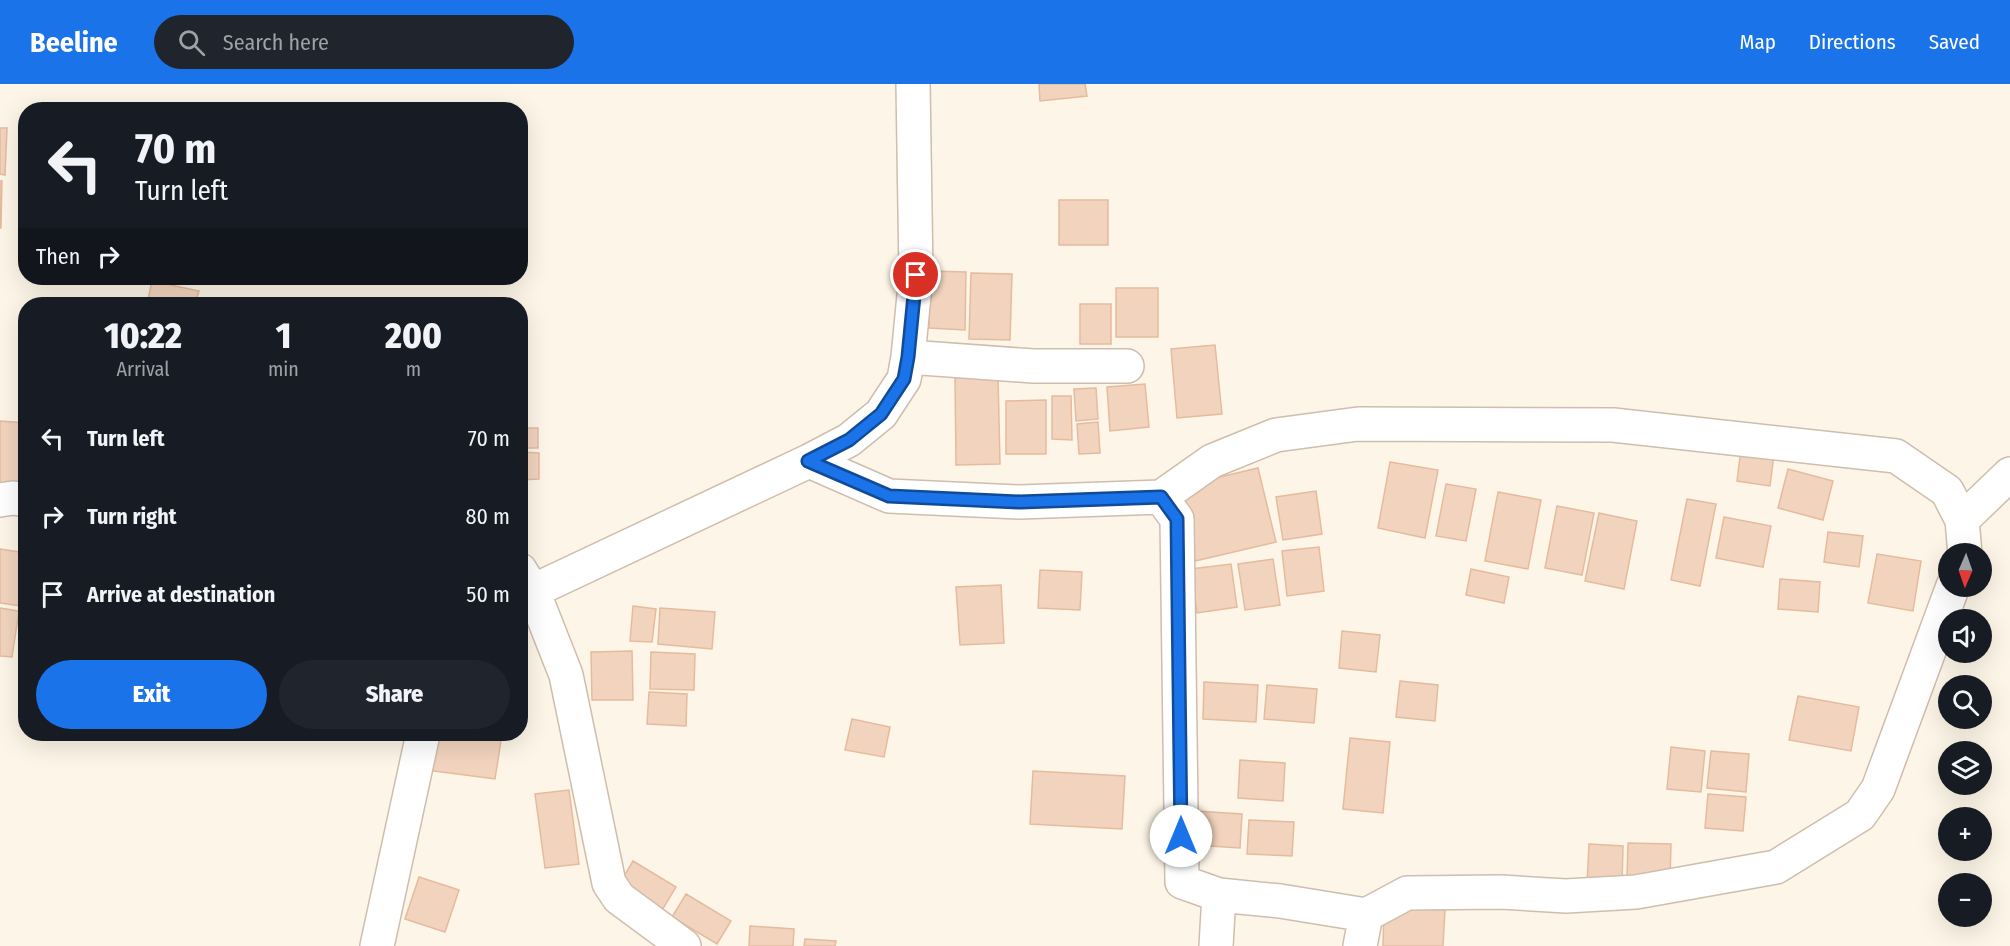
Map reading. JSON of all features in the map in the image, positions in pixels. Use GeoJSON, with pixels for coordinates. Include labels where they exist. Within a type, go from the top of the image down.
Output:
{"type":"FeatureCollection","features":[{"type":"Feature","properties":{"kind":"street"},"geometry":{"type":"LineString","coordinates":[[528,586],[808,461],[849,440],[881,414],[904,379],[916,275],[913,84]]}},
{"type":"Feature","properties":{"kind":"street"},"geometry":{"type":"LineString","coordinates":[[908,357],[1033,366],[1127,366]]}},
{"type":"Feature","properties":{"kind":"street"},"geometry":{"type":"LineString","coordinates":[[808,461],[889,496],[1020,502],[1161,497],[1212,460],[1276,435],[1358,424],[1612,425],[1896,456],[1947,491],[1962,520],[1964,543]]}},
{"type":"Feature","properties":{"kind":"street"},"geometry":{"type":"LineString","coordinates":[[1962,520],[2010,474]]}},
{"type":"Feature","properties":{"kind":"street"},"geometry":{"type":"LineString","coordinates":[[1161,497],[1177,519],[1182,882],[1219,895],[1280,901],[1363,931],[1407,893],[1501,892],[1566,896],[1636,892],[1776,867],[1860,816],[1878,789],[1949,597]]}},
{"type":"Feature","properties":{"kind":"street"},"geometry":{"type":"LineString","coordinates":[[0,500],[18,499]]}},
{"type":"Feature","properties":{"kind":"street"},"geometry":{"type":"LineString","coordinates":[[528,593],[566,675],[609,883],[619,898],[684,946]]}},
{"type":"Feature","properties":{"kind":"street"},"geometry":{"type":"LineString","coordinates":[[377,946],[421,741]]}},
{"type":"Feature","properties":{"kind":"street"},"geometry":{"type":"LineString","coordinates":[[1216,946],[1219,895]]}},
{"type":"Feature","properties":{"kind":"building"},"geometry":{"type":"Polygon","coordinates":[[[1039,84],[1085,84],[1087,96],[1040,101],[1039,84]]]}},
{"type":"Feature","properties":{"kind":"building"},"geometry":{"type":"Polygon","coordinates":[[[0,128],[7,128],[5,175],[0,174],[0,128]]]}},
{"type":"Feature","properties":{"kind":"building"},"geometry":{"type":"Polygon","coordinates":[[[0,181],[2,181],[1,228],[0,228],[0,181]]]}},
{"type":"Feature","properties":{"kind":"building"},"geometry":{"type":"Polygon","coordinates":[[[1059,200],[1108,200],[1108,245],[1059,245],[1059,200]]]}},
{"type":"Feature","properties":{"kind":"building"},"geometry":{"type":"Polygon","coordinates":[[[930,271],[966,272],[965,330],[929,328],[930,271]]]}},
{"type":"Feature","properties":{"kind":"building"},"geometry":{"type":"Polygon","coordinates":[[[971,273],[1012,274],[1010,340],[969,339],[971,273]]]}},
{"type":"Feature","properties":{"kind":"building"},"geometry":{"type":"Polygon","coordinates":[[[151,285],[171,285],[199,291],[197,297],[149,297],[151,285]]]}},
{"type":"Feature","properties":{"kind":"building"},"geometry":{"type":"Polygon","coordinates":[[[1116,288],[1158,288],[1158,337],[1116,337],[1116,288]]]}},
{"type":"Feature","properties":{"kind":"building"},"geometry":{"type":"Polygon","coordinates":[[[1080,304],[1111,304],[1111,344],[1080,344],[1080,304]]]}},
{"type":"Feature","properties":{"kind":"building"},"geometry":{"type":"Polygon","coordinates":[[[1215,345],[1222,414],[1177,418],[1171,349],[1215,345]]]}},
{"type":"Feature","properties":{"kind":"building"},"geometry":{"type":"Polygon","coordinates":[[[955,376],[998,376],[1000,464],[956,465],[955,376]]]}},
{"type":"Feature","properties":{"kind":"building"},"geometry":{"type":"Polygon","coordinates":[[[1145,384],[1149,427],[1110,431],[1107,387],[1145,384]]]}},
{"type":"Feature","properties":{"kind":"building"},"geometry":{"type":"Polygon","coordinates":[[[1096,388],[1098,419],[1076,421],[1074,389],[1096,388]]]}},
{"type":"Feature","properties":{"kind":"building"},"geometry":{"type":"Polygon","coordinates":[[[1052,396],[1071,396],[1072,440],[1052,439],[1052,396]]]}},
{"type":"Feature","properties":{"kind":"building"},"geometry":{"type":"Polygon","coordinates":[[[1046,400],[1046,454],[1006,454],[1006,401],[1046,400]]]}},
{"type":"Feature","properties":{"kind":"building"},"geometry":{"type":"Polygon","coordinates":[[[0,421],[18,422],[18,495],[0,494],[0,421]]]}},
{"type":"Feature","properties":{"kind":"building"},"geometry":{"type":"Polygon","coordinates":[[[1098,422],[1100,453],[1079,454],[1077,424],[1098,422]]]}},
{"type":"Feature","properties":{"kind":"building"},"geometry":{"type":"Polygon","coordinates":[[[528,428],[538,428],[538,448],[528,448],[528,428]]]}},
{"type":"Feature","properties":{"kind":"building"},"geometry":{"type":"Polygon","coordinates":[[[1741,449],[1774,454],[1770,486],[1737,481],[1741,449]]]}},
{"type":"Feature","properties":{"kind":"building"},"geometry":{"type":"Polygon","coordinates":[[[528,452],[539,453],[539,479],[528,480],[528,452]]]}},
{"type":"Feature","properties":{"kind":"building"},"geometry":{"type":"Polygon","coordinates":[[[1390,462],[1438,470],[1425,538],[1378,528],[1390,462]]]}},
{"type":"Feature","properties":{"kind":"building"},"geometry":{"type":"Polygon","coordinates":[[[1258,468],[1276,542],[1195,561],[1178,487],[1258,468]]]}},
{"type":"Feature","properties":{"kind":"building"},"geometry":{"type":"Polygon","coordinates":[[[1788,469],[1833,481],[1823,520],[1778,508],[1788,469]]]}},
{"type":"Feature","properties":{"kind":"building"},"geometry":{"type":"Polygon","coordinates":[[[1446,484],[1476,489],[1466,541],[1436,536],[1446,484]]]}},
{"type":"Feature","properties":{"kind":"building"},"geometry":{"type":"Polygon","coordinates":[[[1316,491],[1322,534],[1283,540],[1276,497],[1316,491]]]}},
{"type":"Feature","properties":{"kind":"building"},"geometry":{"type":"Polygon","coordinates":[[[1498,492],[1541,500],[1528,569],[1485,561],[1498,492]]]}},
{"type":"Feature","properties":{"kind":"building"},"geometry":{"type":"Polygon","coordinates":[[[1687,499],[1716,504],[1700,586],[1671,580],[1687,499]]]}},
{"type":"Feature","properties":{"kind":"building"},"geometry":{"type":"Polygon","coordinates":[[[1557,506],[1594,513],[1582,575],[1545,568],[1557,506]]]}},
{"type":"Feature","properties":{"kind":"building"},"geometry":{"type":"Polygon","coordinates":[[[1599,513],[1637,521],[1624,589],[1585,581],[1599,513]]]}},
{"type":"Feature","properties":{"kind":"building"},"geometry":{"type":"Polygon","coordinates":[[[1724,517],[1771,526],[1763,567],[1716,558],[1724,517]]]}},
{"type":"Feature","properties":{"kind":"building"},"geometry":{"type":"Polygon","coordinates":[[[1828,532],[1863,536],[1859,567],[1824,562],[1828,532]]]}},
{"type":"Feature","properties":{"kind":"building"},"geometry":{"type":"Polygon","coordinates":[[[1319,547],[1324,591],[1287,596],[1282,551],[1319,547]]]}},
{"type":"Feature","properties":{"kind":"building"},"geometry":{"type":"Polygon","coordinates":[[[0,549],[18,552],[18,606],[0,603],[0,549]]]}},
{"type":"Feature","properties":{"kind":"building"},"geometry":{"type":"Polygon","coordinates":[[[1877,554],[1921,561],[1913,611],[1868,603],[1877,554]]]}},
{"type":"Feature","properties":{"kind":"building"},"geometry":{"type":"Polygon","coordinates":[[[1273,559],[1280,605],[1245,610],[1238,564],[1273,559]]]}},
{"type":"Feature","properties":{"kind":"building"},"geometry":{"type":"Polygon","coordinates":[[[1231,564],[1237,607],[1197,613],[1191,569],[1231,564]]]}},
{"type":"Feature","properties":{"kind":"building"},"geometry":{"type":"Polygon","coordinates":[[[1471,569],[1509,577],[1504,603],[1466,595],[1471,569]]]}},
{"type":"Feature","properties":{"kind":"building"},"geometry":{"type":"Polygon","coordinates":[[[1040,570],[1082,572],[1080,610],[1038,608],[1040,570]]]}},
{"type":"Feature","properties":{"kind":"building"},"geometry":{"type":"Polygon","coordinates":[[[1780,579],[1820,582],[1818,612],[1778,609],[1780,579]]]}},
{"type":"Feature","properties":{"kind":"building"},"geometry":{"type":"Polygon","coordinates":[[[1001,585],[1004,643],[960,645],[956,587],[1001,585]]]}},
{"type":"Feature","properties":{"kind":"building"},"geometry":{"type":"Polygon","coordinates":[[[633,606],[656,609],[652,642],[630,641],[633,606]]]}},
{"type":"Feature","properties":{"kind":"building"},"geometry":{"type":"Polygon","coordinates":[[[0,608],[18,611],[12,657],[0,656],[0,608]]]}},
{"type":"Feature","properties":{"kind":"building"},"geometry":{"type":"Polygon","coordinates":[[[660,608],[715,612],[712,649],[658,644],[660,608]]]}},
{"type":"Feature","properties":{"kind":"building"},"geometry":{"type":"Polygon","coordinates":[[[1342,631],[1380,635],[1376,672],[1339,668],[1342,631]]]}},
{"type":"Feature","properties":{"kind":"building"},"geometry":{"type":"Polygon","coordinates":[[[632,651],[633,700],[592,700],[591,652],[632,651]]]}},
{"type":"Feature","properties":{"kind":"building"},"geometry":{"type":"Polygon","coordinates":[[[651,652],[695,654],[694,690],[650,689],[651,652]]]}},
{"type":"Feature","properties":{"kind":"building"},"geometry":{"type":"Polygon","coordinates":[[[1400,681],[1438,685],[1435,721],[1396,717],[1400,681]]]}},
{"type":"Feature","properties":{"kind":"building"},"geometry":{"type":"Polygon","coordinates":[[[1204,682],[1258,685],[1256,722],[1203,719],[1204,682]]]}},
{"type":"Feature","properties":{"kind":"building"},"geometry":{"type":"Polygon","coordinates":[[[1267,685],[1317,689],[1314,723],[1264,719],[1267,685]]]}},
{"type":"Feature","properties":{"kind":"building"},"geometry":{"type":"Polygon","coordinates":[[[649,692],[687,694],[686,726],[647,724],[649,692]]]}},
{"type":"Feature","properties":{"kind":"building"},"geometry":{"type":"Polygon","coordinates":[[[1798,696],[1859,707],[1851,751],[1789,740],[1798,696]]]}},
{"type":"Feature","properties":{"kind":"building"},"geometry":{"type":"Polygon","coordinates":[[[852,719],[890,727],[884,757],[845,750],[852,719]]]}},
{"type":"Feature","properties":{"kind":"building"},"geometry":{"type":"Polygon","coordinates":[[[1350,738],[1390,742],[1383,813],[1343,809],[1350,738]]]}},
{"type":"Feature","properties":{"kind":"building"},"geometry":{"type":"Polygon","coordinates":[[[431,741],[501,741],[495,779],[427,770],[431,741]]]}},
{"type":"Feature","properties":{"kind":"building"},"geometry":{"type":"Polygon","coordinates":[[[1671,747],[1705,751],[1701,792],[1667,789],[1671,747]]]}},
{"type":"Feature","properties":{"kind":"building"},"geometry":{"type":"Polygon","coordinates":[[[1711,751],[1749,754],[1746,792],[1707,788],[1711,751]]]}},
{"type":"Feature","properties":{"kind":"building"},"geometry":{"type":"Polygon","coordinates":[[[1240,760],[1285,763],[1283,801],[1238,798],[1240,760]]]}},
{"type":"Feature","properties":{"kind":"building"},"geometry":{"type":"Polygon","coordinates":[[[1033,771],[1125,776],[1122,829],[1030,824],[1033,771]]]}},
{"type":"Feature","properties":{"kind":"building"},"geometry":{"type":"Polygon","coordinates":[[[569,790],[579,864],[545,868],[535,794],[569,790]]]}},
{"type":"Feature","properties":{"kind":"building"},"geometry":{"type":"Polygon","coordinates":[[[1708,794],[1746,797],[1743,831],[1705,828],[1708,794]]]}},
{"type":"Feature","properties":{"kind":"building"},"geometry":{"type":"Polygon","coordinates":[[[1196,811],[1242,814],[1240,848],[1194,845],[1196,811]]]}},
{"type":"Feature","properties":{"kind":"building"},"geometry":{"type":"Polygon","coordinates":[[[1249,820],[1294,822],[1292,856],[1247,854],[1249,820]]]}},
{"type":"Feature","properties":{"kind":"building"},"geometry":{"type":"Polygon","coordinates":[[[1628,843],[1671,844],[1670,878],[1627,877],[1628,843]]]}},
{"type":"Feature","properties":{"kind":"building"},"geometry":{"type":"Polygon","coordinates":[[[1589,844],[1623,846],[1622,886],[1587,885],[1589,844]]]}},
{"type":"Feature","properties":{"kind":"building"},"geometry":{"type":"Polygon","coordinates":[[[633,861],[676,887],[661,912],[618,886],[633,861]]]}},
{"type":"Feature","properties":{"kind":"building"},"geometry":{"type":"Polygon","coordinates":[[[419,877],[459,890],[445,932],[405,919],[419,877]]]}},
{"type":"Feature","properties":{"kind":"building"},"geometry":{"type":"Polygon","coordinates":[[[686,894],[731,921],[717,944],[672,917],[686,894]]]}},
{"type":"Feature","properties":{"kind":"building"},"geometry":{"type":"Polygon","coordinates":[[[1384,907],[1445,910],[1443,946],[1383,946],[1384,907]]]}},
{"type":"Feature","properties":{"kind":"building"},"geometry":{"type":"Polygon","coordinates":[[[750,926],[794,929],[793,946],[749,946],[750,926]]]}},
{"type":"Feature","properties":{"kind":"building"},"geometry":{"type":"Polygon","coordinates":[[[805,939],[836,941],[835,946],[804,946],[805,939]]]}},
{"type":"Feature","properties":{"kind":"route"},"geometry":{"type":"LineString","coordinates":[[916,275],[904,379],[881,414],[849,440],[808,461],[889,496],[1020,502],[1161,497],[1177,519],[1181,836]]}}]}
